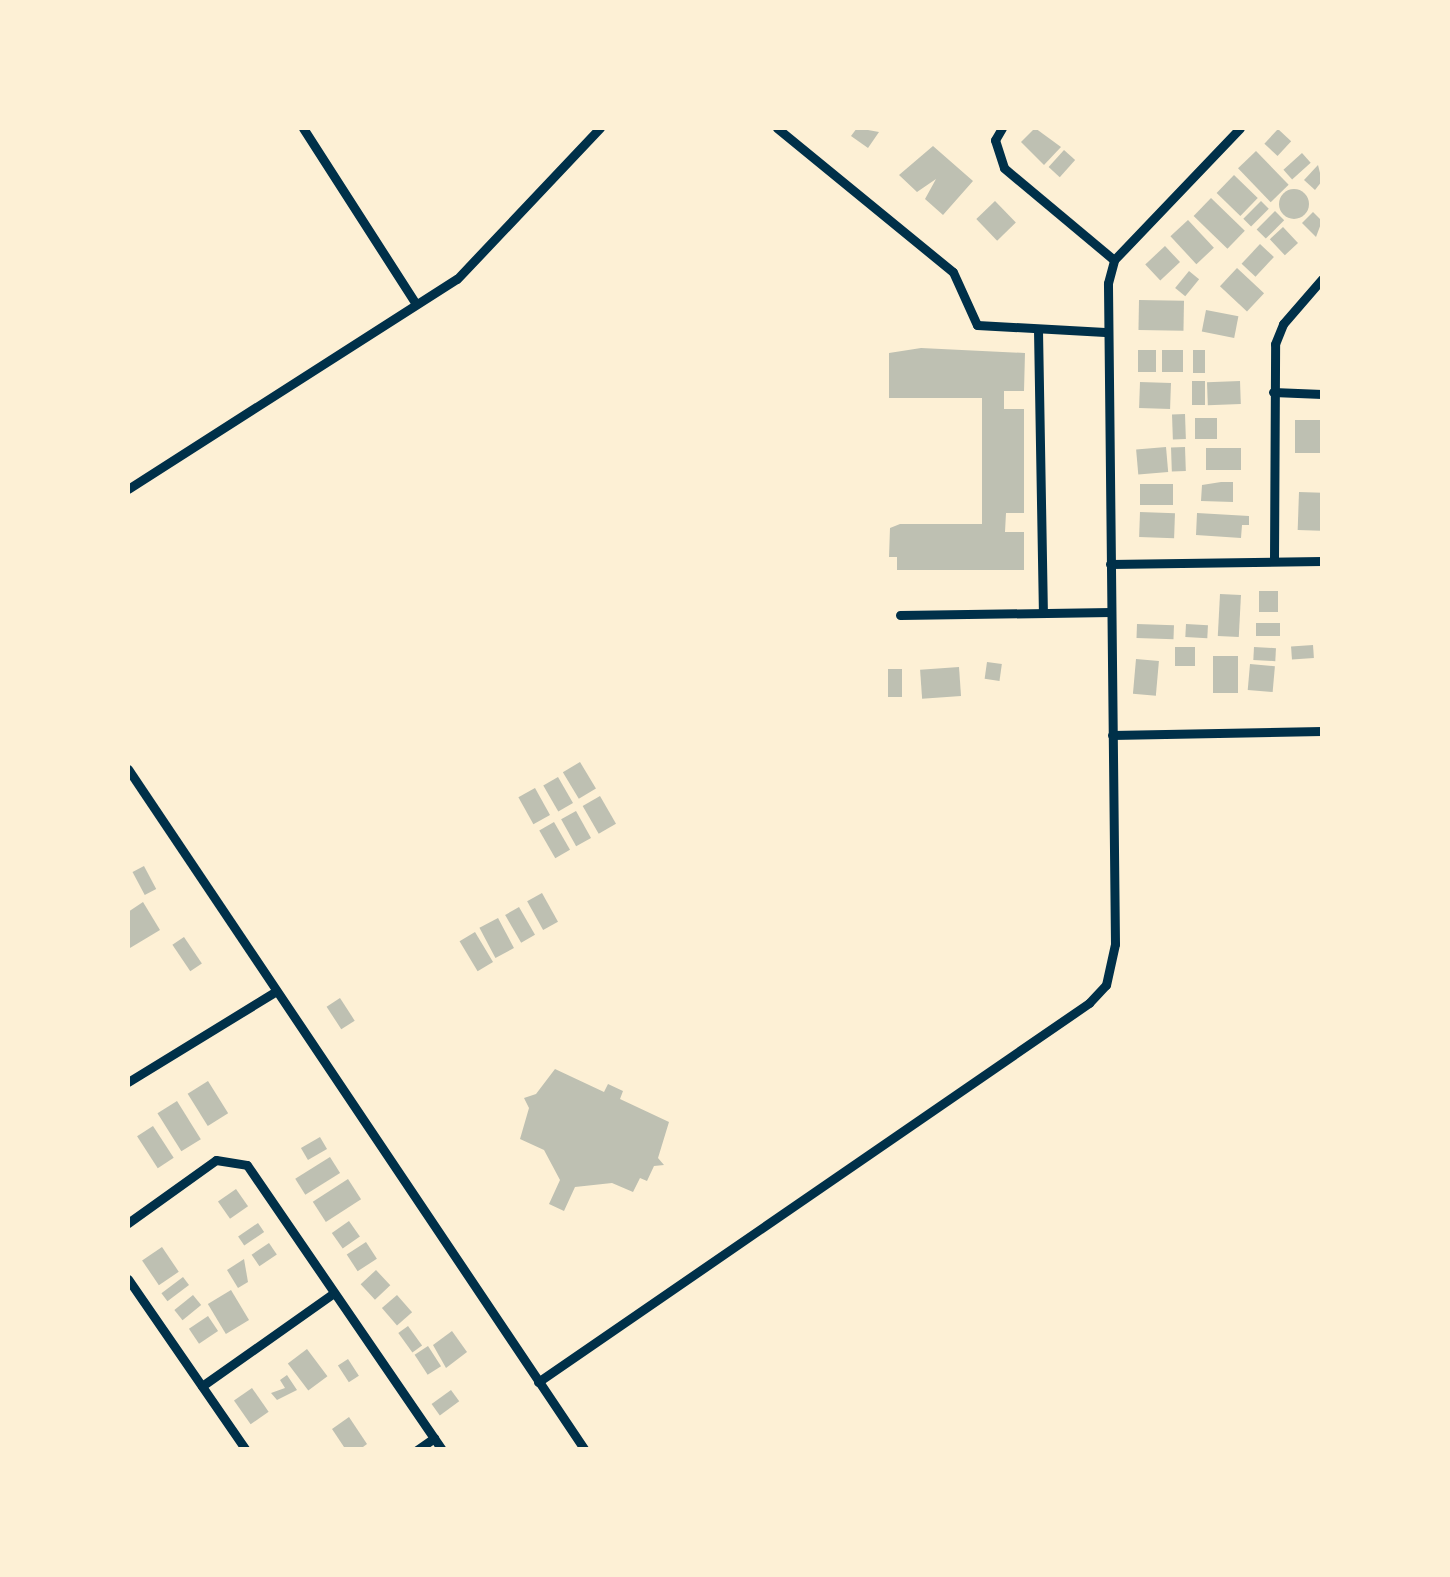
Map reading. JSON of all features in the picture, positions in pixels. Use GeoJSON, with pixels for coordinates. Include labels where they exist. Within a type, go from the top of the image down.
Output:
{"type":"FeatureCollection","features":[{"type":"Feature","properties":{"kind":"street"},"geometry":{"type":"LineString","coordinates":[[303,128],[416,304]]}},
{"type":"Feature","properties":{"kind":"street"},"geometry":{"type":"LineString","coordinates":[[128,488],[416,304],[487,254],[600,128]]}},
{"type":"Feature","properties":{"kind":"street"},"geometry":{"type":"LineString","coordinates":[[776,128],[954,272],[977,325],[1106,332]]}},
{"type":"Feature","properties":{"kind":"street"},"geometry":{"type":"LineString","coordinates":[[1002,128],[995,140],[1004,168],[1114,260]]}},
{"type":"Feature","properties":{"kind":"street"},"geometry":{"type":"LineString","coordinates":[[538,1382],[1089,1004],[1106,985],[1115,944],[1106,332],[1114,260],[1240,128]]}},
{"type":"Feature","properties":{"kind":"street"},"geometry":{"type":"LineString","coordinates":[[1274,560],[1275,344],[1283,324],[1322,279]]}},
{"type":"Feature","properties":{"kind":"street"},"geometry":{"type":"LineString","coordinates":[[1038,330],[1043,613]]}},
{"type":"Feature","properties":{"kind":"street"},"geometry":{"type":"LineString","coordinates":[[1273,392],[1322,394]]}},
{"type":"Feature","properties":{"kind":"street"},"geometry":{"type":"LineString","coordinates":[[1110,564],[1322,561]]}},
{"type":"Feature","properties":{"kind":"street"},"geometry":{"type":"LineString","coordinates":[[900,614],[1111,612]]}},
{"type":"Feature","properties":{"kind":"street"},"geometry":{"type":"LineString","coordinates":[[1112,735],[1322,732]]}},
{"type":"Feature","properties":{"kind":"street"},"geometry":{"type":"LineString","coordinates":[[128,769],[273,993],[585,1450]]}},
{"type":"Feature","properties":{"kind":"street"},"geometry":{"type":"LineString","coordinates":[[128,1082],[273,993]]}},
{"type":"Feature","properties":{"kind":"street"},"geometry":{"type":"LineString","coordinates":[[128,1224],[216,1160],[238,1160],[442,1450]]}},
{"type":"Feature","properties":{"kind":"street"},"geometry":{"type":"LineString","coordinates":[[128,1279],[246,1450]]}},
{"type":"Feature","properties":{"kind":"street"},"geometry":{"type":"LineString","coordinates":[[202,1386],[334,1292]]}},
{"type":"Feature","properties":{"kind":"street"},"geometry":{"type":"LineString","coordinates":[[417,1450],[434,1438]]}},
{"type":"Feature","properties":{"kind":"building"},"geometry":{"type":"Polygon","coordinates":[[[857,128],[879,132],[868,148],[851,136],[857,128]]]}},
{"type":"Feature","properties":{"kind":"building"},"geometry":{"type":"Polygon","coordinates":[[[1035,128],[1061,147],[1044,165],[1021,142],[1035,128]]]}},
{"type":"Feature","properties":{"kind":"building"},"geometry":{"type":"Polygon","coordinates":[[[1278,129],[1291,141],[1278,156],[1264,144],[1278,129]]]}},
{"type":"Feature","properties":{"kind":"building"},"geometry":{"type":"Polygon","coordinates":[[[933,146],[973,181],[943,215],[925,199],[936,179],[917,192],[899,175],[933,146]]]}},
{"type":"Feature","properties":{"kind":"building"},"geometry":{"type":"Polygon","coordinates":[[[1064,150],[1075,160],[1060,177],[1049,167],[1064,150]]]}},
{"type":"Feature","properties":{"kind":"building"},"geometry":{"type":"Polygon","coordinates":[[[1256,151],[1289,185],[1271,202],[1238,168],[1256,151]]]}},
{"type":"Feature","properties":{"kind":"building"},"geometry":{"type":"Polygon","coordinates":[[[1302,153],[1311,163],[1292,179],[1283,170],[1302,153]]]}},
{"type":"Feature","properties":{"kind":"building"},"geometry":{"type":"Polygon","coordinates":[[[1318,165],[1322,181],[1315,190],[1304,180],[1318,165]]]}},
{"type":"Feature","properties":{"kind":"building"},"geometry":{"type":"Polygon","coordinates":[[[1234,175],[1258,198],[1240,216],[1217,193],[1234,175]]]}},
{"type":"Feature","properties":{"kind":"building"},"geometry":{"type":"Polygon","coordinates":[[[1294,189],[1305,193],[1309,204],[1305,215],[1294,219],[1283,215],[1279,204],[1283,193],[1294,189]]]}},
{"type":"Feature","properties":{"kind":"building"},"geometry":{"type":"Polygon","coordinates":[[[1211,198],[1245,231],[1227,249],[1194,216],[1211,198]]]}},
{"type":"Feature","properties":{"kind":"building"},"geometry":{"type":"Polygon","coordinates":[[[995,201],[1016,223],[997,241],[976,219],[995,201]]]}},
{"type":"Feature","properties":{"kind":"building"},"geometry":{"type":"Polygon","coordinates":[[[1261,201],[1269,209],[1251,226],[1243,219],[1261,201]]]}},
{"type":"Feature","properties":{"kind":"building"},"geometry":{"type":"Polygon","coordinates":[[[1275,211],[1284,220],[1266,239],[1257,229],[1275,211]]]}},
{"type":"Feature","properties":{"kind":"building"},"geometry":{"type":"Polygon","coordinates":[[[1313,212],[1322,221],[1316,237],[1302,223],[1313,212]]]}},
{"type":"Feature","properties":{"kind":"building"},"geometry":{"type":"Polygon","coordinates":[[[1188,220],[1214,248],[1196,264],[1170,236],[1188,220]]]}},
{"type":"Feature","properties":{"kind":"building"},"geometry":{"type":"Polygon","coordinates":[[[1283,227],[1298,243],[1285,255],[1270,239],[1283,227]]]}},
{"type":"Feature","properties":{"kind":"building"},"geometry":{"type":"Polygon","coordinates":[[[1260,244],[1274,257],[1255,277],[1242,264],[1260,244]]]}},
{"type":"Feature","properties":{"kind":"building"},"geometry":{"type":"Polygon","coordinates":[[[1165,246],[1180,262],[1160,281],[1145,264],[1165,246]]]}},
{"type":"Feature","properties":{"kind":"building"},"geometry":{"type":"Polygon","coordinates":[[[1237,268],[1264,293],[1247,312],[1220,286],[1237,268]]]}},
{"type":"Feature","properties":{"kind":"building"},"geometry":{"type":"Polygon","coordinates":[[[1189,271],[1199,279],[1185,296],[1175,288],[1189,271]]]}},
{"type":"Feature","properties":{"kind":"building"},"geometry":{"type":"Polygon","coordinates":[[[1139,300],[1184,301],[1183,331],[1138,330],[1139,300]]]}},
{"type":"Feature","properties":{"kind":"building"},"geometry":{"type":"Polygon","coordinates":[[[1206,310],[1238,316],[1234,338],[1202,332],[1206,310]]]}},
{"type":"Feature","properties":{"kind":"building"},"geometry":{"type":"Polygon","coordinates":[[[921,348],[1025,353],[1024,391],[1004,391],[1004,409],[1024,409],[1024,513],[1006,513],[1005,532],[1024,532],[1024,570],[897,570],[897,557],[889,557],[890,528],[900,524],[982,524],[982,398],[889,398],[889,353],[921,348]]]}},
{"type":"Feature","properties":{"kind":"building"},"geometry":{"type":"Polygon","coordinates":[[[1138,350],[1156,350],[1156,372],[1138,372],[1138,350]]]}},
{"type":"Feature","properties":{"kind":"building"},"geometry":{"type":"Polygon","coordinates":[[[1162,350],[1183,350],[1183,372],[1162,372],[1162,350]]]}},
{"type":"Feature","properties":{"kind":"building"},"geometry":{"type":"Polygon","coordinates":[[[1193,350],[1205,350],[1205,373],[1193,373],[1193,350]]]}},
{"type":"Feature","properties":{"kind":"building"},"geometry":{"type":"Polygon","coordinates":[[[1192,381],[1205,381],[1205,405],[1192,405],[1192,381]]]}},
{"type":"Feature","properties":{"kind":"building"},"geometry":{"type":"Polygon","coordinates":[[[1240,381],[1241,404],[1208,405],[1207,382],[1240,381]]]}},
{"type":"Feature","properties":{"kind":"building"},"geometry":{"type":"Polygon","coordinates":[[[1140,382],[1171,383],[1170,409],[1139,408],[1140,382]]]}},
{"type":"Feature","properties":{"kind":"building"},"geometry":{"type":"Polygon","coordinates":[[[1172,414],[1185,414],[1186,439],[1173,439],[1172,414]]]}},
{"type":"Feature","properties":{"kind":"building"},"geometry":{"type":"Polygon","coordinates":[[[1195,418],[1217,418],[1217,439],[1195,439],[1195,418]]]}},
{"type":"Feature","properties":{"kind":"building"},"geometry":{"type":"Polygon","coordinates":[[[1295,420],[1322,420],[1322,453],[1295,453],[1295,420]]]}},
{"type":"Feature","properties":{"kind":"building"},"geometry":{"type":"Polygon","coordinates":[[[1166,447],[1168,472],[1138,475],[1136,450],[1166,447]]]}},
{"type":"Feature","properties":{"kind":"building"},"geometry":{"type":"Polygon","coordinates":[[[1171,447],[1185,447],[1186,471],[1172,471],[1171,447]]]}},
{"type":"Feature","properties":{"kind":"building"},"geometry":{"type":"Polygon","coordinates":[[[1206,448],[1241,448],[1241,470],[1206,470],[1206,448]]]}},
{"type":"Feature","properties":{"kind":"building"},"geometry":{"type":"Polygon","coordinates":[[[1233,482],[1233,502],[1201,501],[1202,485],[1233,482]]]}},
{"type":"Feature","properties":{"kind":"building"},"geometry":{"type":"Polygon","coordinates":[[[1140,484],[1173,484],[1173,505],[1140,505],[1140,484]]]}},
{"type":"Feature","properties":{"kind":"building"},"geometry":{"type":"Polygon","coordinates":[[[1299,492],[1322,493],[1321,531],[1298,530],[1299,492]]]}},
{"type":"Feature","properties":{"kind":"building"},"geometry":{"type":"Polygon","coordinates":[[[1140,512],[1175,513],[1174,538],[1139,537],[1140,512]]]}},
{"type":"Feature","properties":{"kind":"building"},"geometry":{"type":"Polygon","coordinates":[[[1197,513],[1249,516],[1249,525],[1242,525],[1241,538],[1196,535],[1197,513]]]}},
{"type":"Feature","properties":{"kind":"building"},"geometry":{"type":"Polygon","coordinates":[[[1259,591],[1278,591],[1278,612],[1259,612],[1259,591]]]}},
{"type":"Feature","properties":{"kind":"building"},"geometry":{"type":"Polygon","coordinates":[[[1220,594],[1241,595],[1239,637],[1218,636],[1220,594]]]}},
{"type":"Feature","properties":{"kind":"building"},"geometry":{"type":"Polygon","coordinates":[[[1256,623],[1280,623],[1280,636],[1256,636],[1256,623]]]}},
{"type":"Feature","properties":{"kind":"building"},"geometry":{"type":"Polygon","coordinates":[[[1137,624],[1174,625],[1173,639],[1137,638],[1137,624]]]}},
{"type":"Feature","properties":{"kind":"building"},"geometry":{"type":"Polygon","coordinates":[[[1186,624],[1208,625],[1207,638],[1185,637],[1186,624]]]}},
{"type":"Feature","properties":{"kind":"building"},"geometry":{"type":"Polygon","coordinates":[[[1313,645],[1314,658],[1292,660],[1291,647],[1313,645]]]}},
{"type":"Feature","properties":{"kind":"building"},"geometry":{"type":"Polygon","coordinates":[[[1175,647],[1195,647],[1195,666],[1175,666],[1175,647]]]}},
{"type":"Feature","properties":{"kind":"building"},"geometry":{"type":"Polygon","coordinates":[[[1254,647],[1276,648],[1275,661],[1253,660],[1254,647]]]}},
{"type":"Feature","properties":{"kind":"building"},"geometry":{"type":"Polygon","coordinates":[[[1213,656],[1238,656],[1238,693],[1213,693],[1213,656]]]}},
{"type":"Feature","properties":{"kind":"building"},"geometry":{"type":"Polygon","coordinates":[[[1136,659],[1159,661],[1156,696],[1133,694],[1136,659]]]}},
{"type":"Feature","properties":{"kind":"building"},"geometry":{"type":"Polygon","coordinates":[[[987,662],[1002,664],[999,681],[985,679],[987,662]]]}},
{"type":"Feature","properties":{"kind":"building"},"geometry":{"type":"Polygon","coordinates":[[[1250,664],[1275,666],[1273,692],[1248,690],[1250,664]]]}},
{"type":"Feature","properties":{"kind":"building"},"geometry":{"type":"Polygon","coordinates":[[[959,667],[961,696],[922,699],[920,670],[959,667]]]}},
{"type":"Feature","properties":{"kind":"building"},"geometry":{"type":"Polygon","coordinates":[[[888,669],[902,669],[902,697],[888,697],[888,669]]]}},
{"type":"Feature","properties":{"kind":"building"},"geometry":{"type":"Polygon","coordinates":[[[580,762],[596,789],[579,799],[563,772],[580,762]]]}},
{"type":"Feature","properties":{"kind":"building"},"geometry":{"type":"Polygon","coordinates":[[[558,777],[573,803],[558,811],[543,786],[558,777]]]}},
{"type":"Feature","properties":{"kind":"building"},"geometry":{"type":"Polygon","coordinates":[[[535,788],[550,815],[533,824],[518,797],[535,788]]]}},
{"type":"Feature","properties":{"kind":"building"},"geometry":{"type":"Polygon","coordinates":[[[600,796],[616,824],[599,834],[583,806],[600,796]]]}},
{"type":"Feature","properties":{"kind":"building"},"geometry":{"type":"Polygon","coordinates":[[[576,811],[591,838],[576,846],[561,819],[576,811]]]}},
{"type":"Feature","properties":{"kind":"building"},"geometry":{"type":"Polygon","coordinates":[[[554,822],[570,850],[555,858],[539,830],[554,822]]]}},
{"type":"Feature","properties":{"kind":"building"},"geometry":{"type":"Polygon","coordinates":[[[144,866],[156,889],[145,895],[133,872],[144,866]]]}},
{"type":"Feature","properties":{"kind":"building"},"geometry":{"type":"Polygon","coordinates":[[[542,893],[558,922],[543,930],[527,901],[542,893]]]}},
{"type":"Feature","properties":{"kind":"building"},"geometry":{"type":"Polygon","coordinates":[[[143,902],[160,930],[130,948],[128,912],[143,902]]]}},
{"type":"Feature","properties":{"kind":"building"},"geometry":{"type":"Polygon","coordinates":[[[519,907],[535,935],[521,943],[505,915],[519,907]]]}},
{"type":"Feature","properties":{"kind":"building"},"geometry":{"type":"Polygon","coordinates":[[[498,918],[514,948],[495,958],[479,928],[498,918]]]}},
{"type":"Feature","properties":{"kind":"building"},"geometry":{"type":"Polygon","coordinates":[[[475,932],[493,962],[478,971],[460,941],[475,932]]]}},
{"type":"Feature","properties":{"kind":"building"},"geometry":{"type":"Polygon","coordinates":[[[184,937],[202,964],[190,971],[172,945],[184,937]]]}},
{"type":"Feature","properties":{"kind":"building"},"geometry":{"type":"Polygon","coordinates":[[[340,998],[355,1021],[341,1029],[327,1007],[340,998]]]}},
{"type":"Feature","properties":{"kind":"building"},"geometry":{"type":"Polygon","coordinates":[[[555,1069],[604,1092],[608,1084],[623,1091],[620,1099],[669,1122],[658,1158],[664,1165],[654,1166],[647,1181],[640,1178],[633,1192],[612,1183],[575,1187],[564,1211],[549,1204],[560,1180],[544,1150],[520,1139],[529,1108],[524,1098],[536,1094],[555,1069]]]}},
{"type":"Feature","properties":{"kind":"building"},"geometry":{"type":"Polygon","coordinates":[[[208,1081],[228,1113],[208,1126],[188,1094],[208,1081]]]}},
{"type":"Feature","properties":{"kind":"building"},"geometry":{"type":"Polygon","coordinates":[[[177,1101],[201,1139],[181,1151],[157,1113],[177,1101]]]}},
{"type":"Feature","properties":{"kind":"building"},"geometry":{"type":"Polygon","coordinates":[[[153,1126],[174,1158],[158,1168],[137,1136],[153,1126]]]}},
{"type":"Feature","properties":{"kind":"building"},"geometry":{"type":"Polygon","coordinates":[[[320,1137],[327,1149],[308,1160],[301,1148],[320,1137]]]}},
{"type":"Feature","properties":{"kind":"building"},"geometry":{"type":"Polygon","coordinates":[[[330,1157],[340,1173],[305,1195],[295,1179],[330,1157]]]}},
{"type":"Feature","properties":{"kind":"building"},"geometry":{"type":"Polygon","coordinates":[[[348,1179],[361,1199],[326,1222],[313,1202],[348,1179]]]}},
{"type":"Feature","properties":{"kind":"building"},"geometry":{"type":"Polygon","coordinates":[[[236,1189],[248,1206],[230,1219],[218,1202],[236,1189]]]}},
{"type":"Feature","properties":{"kind":"building"},"geometry":{"type":"Polygon","coordinates":[[[349,1221],[360,1237],[343,1249],[332,1233],[349,1221]]]}},
{"type":"Feature","properties":{"kind":"building"},"geometry":{"type":"Polygon","coordinates":[[[258,1223],[264,1232],[244,1246],[238,1236],[258,1223]]]}},
{"type":"Feature","properties":{"kind":"building"},"geometry":{"type":"Polygon","coordinates":[[[366,1242],[377,1259],[358,1271],[347,1255],[366,1242]]]}},
{"type":"Feature","properties":{"kind":"building"},"geometry":{"type":"Polygon","coordinates":[[[269,1243],[277,1255],[259,1266],[252,1255],[269,1243]]]}},
{"type":"Feature","properties":{"kind":"building"},"geometry":{"type":"Polygon","coordinates":[[[162,1247],[179,1272],[159,1285],[142,1260],[162,1247]]]}},
{"type":"Feature","properties":{"kind":"building"},"geometry":{"type":"Polygon","coordinates":[[[244,1259],[248,1282],[238,1288],[227,1270],[244,1259]]]}},
{"type":"Feature","properties":{"kind":"building"},"geometry":{"type":"Polygon","coordinates":[[[376,1270],[390,1285],[375,1300],[361,1284],[376,1270]]]}},
{"type":"Feature","properties":{"kind":"building"},"geometry":{"type":"Polygon","coordinates":[[[183,1277],[189,1285],[167,1301],[161,1293],[183,1277]]]}},
{"type":"Feature","properties":{"kind":"building"},"geometry":{"type":"Polygon","coordinates":[[[231,1290],[249,1320],[226,1334],[208,1304],[231,1290]]]}},
{"type":"Feature","properties":{"kind":"building"},"geometry":{"type":"Polygon","coordinates":[[[193,1295],[201,1305],[183,1320],[174,1310],[193,1295]]]}},
{"type":"Feature","properties":{"kind":"building"},"geometry":{"type":"Polygon","coordinates":[[[397,1295],[412,1312],[397,1325],[382,1308],[397,1295]]]}},
{"type":"Feature","properties":{"kind":"building"},"geometry":{"type":"Polygon","coordinates":[[[208,1316],[218,1331],[199,1344],[189,1329],[208,1316]]]}},
{"type":"Feature","properties":{"kind":"building"},"geometry":{"type":"Polygon","coordinates":[[[408,1326],[422,1345],[412,1352],[398,1333],[408,1326]]]}},
{"type":"Feature","properties":{"kind":"building"},"geometry":{"type":"Polygon","coordinates":[[[452,1331],[467,1352],[446,1368],[433,1345],[452,1331]]]}},
{"type":"Feature","properties":{"kind":"building"},"geometry":{"type":"Polygon","coordinates":[[[428,1346],[441,1366],[428,1375],[415,1355],[428,1346]]]}},
{"type":"Feature","properties":{"kind":"building"},"geometry":{"type":"Polygon","coordinates":[[[307,1349],[327,1376],[308,1391],[288,1363],[307,1349]]]}},
{"type":"Feature","properties":{"kind":"building"},"geometry":{"type":"Polygon","coordinates":[[[348,1359],[359,1376],[349,1382],[338,1366],[348,1359]]]}},
{"type":"Feature","properties":{"kind":"building"},"geometry":{"type":"Polygon","coordinates":[[[287,1375],[297,1390],[277,1400],[271,1393],[285,1388],[280,1380],[287,1375]]]}},
{"type":"Feature","properties":{"kind":"building"},"geometry":{"type":"Polygon","coordinates":[[[252,1388],[269,1412],[251,1424],[234,1401],[252,1388]]]}},
{"type":"Feature","properties":{"kind":"building"},"geometry":{"type":"Polygon","coordinates":[[[451,1390],[459,1401],[440,1415],[432,1404],[451,1390]]]}},
{"type":"Feature","properties":{"kind":"building"},"geometry":{"type":"Polygon","coordinates":[[[349,1417],[367,1444],[359,1450],[346,1450],[332,1429],[349,1417]]]}}]}
